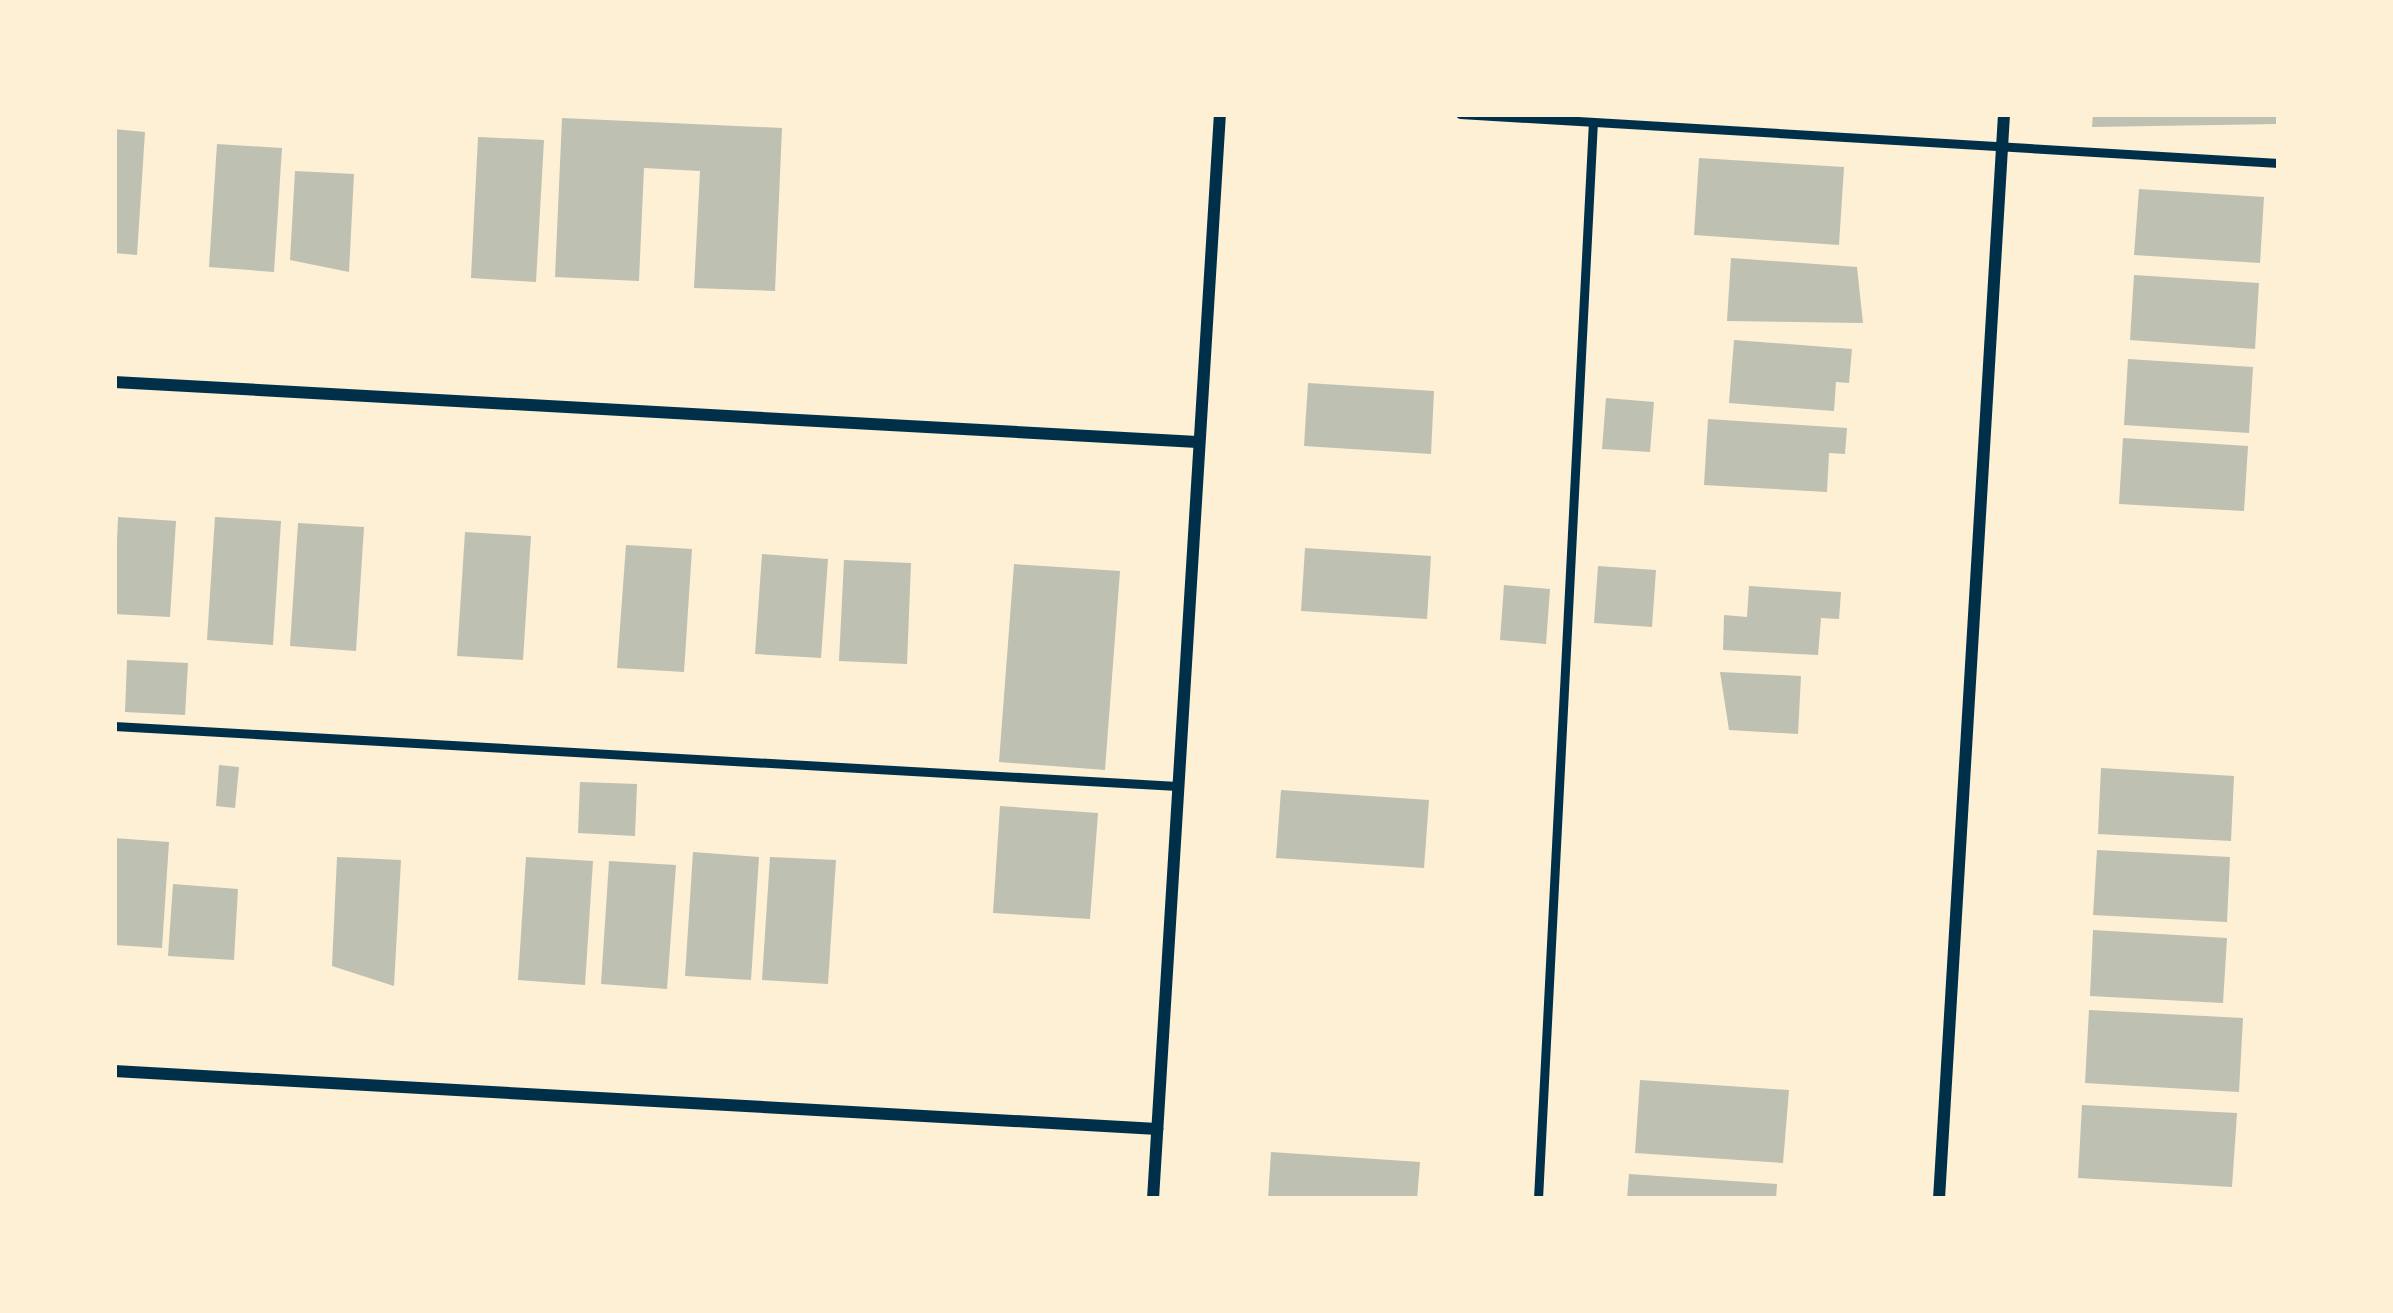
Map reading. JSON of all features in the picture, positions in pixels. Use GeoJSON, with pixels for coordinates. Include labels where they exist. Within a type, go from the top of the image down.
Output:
{"type":"FeatureCollection","features":[{"type":"Feature","properties":{"kind":"street"},"geometry":{"type":"LineString","coordinates":[[1153,1199],[1220,114]]}},
{"type":"Feature","properties":{"kind":"street"},"geometry":{"type":"LineString","coordinates":[[1939,1199],[2004,114]]}},
{"type":"Feature","properties":{"kind":"street"},"geometry":{"type":"LineString","coordinates":[[114,382],[1197,442]]}},
{"type":"Feature","properties":{"kind":"street"},"geometry":{"type":"LineString","coordinates":[[114,1071],[1157,1130]]}},
{"type":"Feature","properties":{"kind":"lane"},"geometry":{"type":"LineString","coordinates":[[1460,114],[2279,163]]}},
{"type":"Feature","properties":{"kind":"lane"},"geometry":{"type":"LineString","coordinates":[[1538,1199],[1592,122]]}},
{"type":"Feature","properties":{"kind":"lane"},"geometry":{"type":"LineString","coordinates":[[114,726],[1177,786]]}},
{"type":"Feature","properties":{"kind":"building"},"geometry":{"type":"Polygon","coordinates":[[[2093,114],[2279,114],[2279,124],[2092,127],[2093,114]]]}},
{"type":"Feature","properties":{"kind":"building"},"geometry":{"type":"Polygon","coordinates":[[[562,118],[782,128],[775,291],[694,288],[700,171],[644,168],[639,281],[555,277],[562,118]]]}},
{"type":"Feature","properties":{"kind":"building"},"geometry":{"type":"Polygon","coordinates":[[[114,129],[145,132],[137,255],[114,253],[114,129]]]}},
{"type":"Feature","properties":{"kind":"building"},"geometry":{"type":"Polygon","coordinates":[[[478,137],[544,140],[536,282],[471,278],[478,137]]]}},
{"type":"Feature","properties":{"kind":"building"},"geometry":{"type":"Polygon","coordinates":[[[217,144],[282,148],[274,272],[209,267],[217,144]]]}},
{"type":"Feature","properties":{"kind":"building"},"geometry":{"type":"Polygon","coordinates":[[[1699,158],[1844,167],[1839,245],[1694,235],[1699,158]]]}},
{"type":"Feature","properties":{"kind":"building"},"geometry":{"type":"Polygon","coordinates":[[[295,171],[354,174],[349,272],[290,260],[295,171]]]}},
{"type":"Feature","properties":{"kind":"building"},"geometry":{"type":"Polygon","coordinates":[[[2139,189],[2264,197],[2260,263],[2134,255],[2139,189]]]}},
{"type":"Feature","properties":{"kind":"building"},"geometry":{"type":"Polygon","coordinates":[[[1731,258],[1857,267],[1863,323],[1727,321],[1731,258]]]}},
{"type":"Feature","properties":{"kind":"building"},"geometry":{"type":"Polygon","coordinates":[[[2134,275],[2259,283],[2255,349],[2130,340],[2134,275]]]}},
{"type":"Feature","properties":{"kind":"building"},"geometry":{"type":"Polygon","coordinates":[[[1734,340],[1852,349],[1849,383],[1836,382],[1834,411],[1729,403],[1734,340]]]}},
{"type":"Feature","properties":{"kind":"building"},"geometry":{"type":"Polygon","coordinates":[[[2128,359],[2253,367],[2249,433],[2124,425],[2128,359]]]}},
{"type":"Feature","properties":{"kind":"building"},"geometry":{"type":"Polygon","coordinates":[[[1308,383],[1434,391],[1431,454],[1304,446],[1308,383]]]}},
{"type":"Feature","properties":{"kind":"building"},"geometry":{"type":"Polygon","coordinates":[[[1606,398],[1654,402],[1650,452],[1602,449],[1606,398]]]}},
{"type":"Feature","properties":{"kind":"building"},"geometry":{"type":"Polygon","coordinates":[[[1708,419],[1847,428],[1845,454],[1829,453],[1827,492],[1704,485],[1708,419]]]}},
{"type":"Feature","properties":{"kind":"building"},"geometry":{"type":"Polygon","coordinates":[[[2123,438],[2248,446],[2244,511],[2119,504],[2123,438]]]}},
{"type":"Feature","properties":{"kind":"building"},"geometry":{"type":"Polygon","coordinates":[[[118,517],[176,521],[170,617],[114,614],[118,517]]]}},
{"type":"Feature","properties":{"kind":"building"},"geometry":{"type":"Polygon","coordinates":[[[215,517],[281,521],[273,645],[207,640],[215,517]]]}},
{"type":"Feature","properties":{"kind":"building"},"geometry":{"type":"Polygon","coordinates":[[[298,523],[364,527],[356,651],[290,646],[298,523]]]}},
{"type":"Feature","properties":{"kind":"building"},"geometry":{"type":"Polygon","coordinates":[[[465,532],[531,536],[523,660],[457,656],[465,532]]]}},
{"type":"Feature","properties":{"kind":"building"},"geometry":{"type":"Polygon","coordinates":[[[626,545],[692,549],[684,672],[617,668],[626,545]]]}},
{"type":"Feature","properties":{"kind":"building"},"geometry":{"type":"Polygon","coordinates":[[[1305,548],[1431,556],[1427,619],[1301,611],[1305,548]]]}},
{"type":"Feature","properties":{"kind":"building"},"geometry":{"type":"Polygon","coordinates":[[[762,554],[828,559],[821,658],[755,654],[762,554]]]}},
{"type":"Feature","properties":{"kind":"building"},"geometry":{"type":"Polygon","coordinates":[[[844,560],[911,563],[907,664],[839,661],[844,560]]]}},
{"type":"Feature","properties":{"kind":"building"},"geometry":{"type":"Polygon","coordinates":[[[1014,564],[1120,571],[1105,770],[999,762],[1014,564]]]}},
{"type":"Feature","properties":{"kind":"building"},"geometry":{"type":"Polygon","coordinates":[[[1598,566],[1656,570],[1652,627],[1594,623],[1598,566]]]}},
{"type":"Feature","properties":{"kind":"building"},"geometry":{"type":"Polygon","coordinates":[[[1504,585],[1550,589],[1546,644],[1500,640],[1504,585]]]}},
{"type":"Feature","properties":{"kind":"building"},"geometry":{"type":"Polygon","coordinates":[[[1749,586],[1841,592],[1839,619],[1821,618],[1818,655],[1723,650],[1724,615],[1747,617],[1749,586]]]}},
{"type":"Feature","properties":{"kind":"building"},"geometry":{"type":"Polygon","coordinates":[[[127,660],[188,663],[185,715],[125,712],[127,660]]]}},
{"type":"Feature","properties":{"kind":"building"},"geometry":{"type":"Polygon","coordinates":[[[1720,672],[1801,676],[1798,734],[1729,730],[1720,672]]]}},
{"type":"Feature","properties":{"kind":"building"},"geometry":{"type":"Polygon","coordinates":[[[219,765],[239,767],[235,808],[216,806],[219,765]]]}},
{"type":"Feature","properties":{"kind":"building"},"geometry":{"type":"Polygon","coordinates":[[[2101,768],[2234,776],[2231,841],[2098,834],[2101,768]]]}},
{"type":"Feature","properties":{"kind":"building"},"geometry":{"type":"Polygon","coordinates":[[[580,782],[637,784],[635,836],[578,833],[580,782]]]}},
{"type":"Feature","properties":{"kind":"building"},"geometry":{"type":"Polygon","coordinates":[[[1281,790],[1429,800],[1424,868],[1276,858],[1281,790]]]}},
{"type":"Feature","properties":{"kind":"building"},"geometry":{"type":"Polygon","coordinates":[[[1000,806],[1098,813],[1090,919],[993,913],[1000,806]]]}},
{"type":"Feature","properties":{"kind":"building"},"geometry":{"type":"Polygon","coordinates":[[[114,838],[169,842],[162,948],[114,945],[114,838]]]}},
{"type":"Feature","properties":{"kind":"building"},"geometry":{"type":"Polygon","coordinates":[[[2097,850],[2230,857],[2227,922],[2093,915],[2097,850]]]}},
{"type":"Feature","properties":{"kind":"building"},"geometry":{"type":"Polygon","coordinates":[[[693,852],[759,857],[751,980],[685,976],[693,852]]]}},
{"type":"Feature","properties":{"kind":"building"},"geometry":{"type":"Polygon","coordinates":[[[337,857],[401,860],[394,986],[332,966],[337,857]]]}},
{"type":"Feature","properties":{"kind":"building"},"geometry":{"type":"Polygon","coordinates":[[[526,857],[593,861],[585,985],[518,980],[526,857]]]}},
{"type":"Feature","properties":{"kind":"building"},"geometry":{"type":"Polygon","coordinates":[[[770,857],[836,860],[828,984],[762,980],[770,857]]]}},
{"type":"Feature","properties":{"kind":"building"},"geometry":{"type":"Polygon","coordinates":[[[609,861],[676,865],[667,989],[601,984],[609,861]]]}},
{"type":"Feature","properties":{"kind":"building"},"geometry":{"type":"Polygon","coordinates":[[[173,884],[238,889],[234,960],[168,956],[173,884]]]}},
{"type":"Feature","properties":{"kind":"building"},"geometry":{"type":"Polygon","coordinates":[[[2093,930],[2227,938],[2223,1003],[2090,996],[2093,930]]]}},
{"type":"Feature","properties":{"kind":"building"},"geometry":{"type":"Polygon","coordinates":[[[2089,1010],[2243,1018],[2239,1092],[2085,1083],[2089,1010]]]}},
{"type":"Feature","properties":{"kind":"building"},"geometry":{"type":"Polygon","coordinates":[[[1640,1080],[1789,1090],[1783,1163],[1635,1153],[1640,1080]]]}},
{"type":"Feature","properties":{"kind":"building"},"geometry":{"type":"Polygon","coordinates":[[[2082,1105],[2237,1113],[2232,1187],[2078,1178],[2082,1105]]]}},
{"type":"Feature","properties":{"kind":"building"},"geometry":{"type":"Polygon","coordinates":[[[1271,1152],[1420,1162],[1417,1199],[1268,1199],[1271,1152]]]}},
{"type":"Feature","properties":{"kind":"building"},"geometry":{"type":"Polygon","coordinates":[[[1629,1174],[1777,1184],[1776,1199],[1627,1199],[1629,1174]]]}}]}
